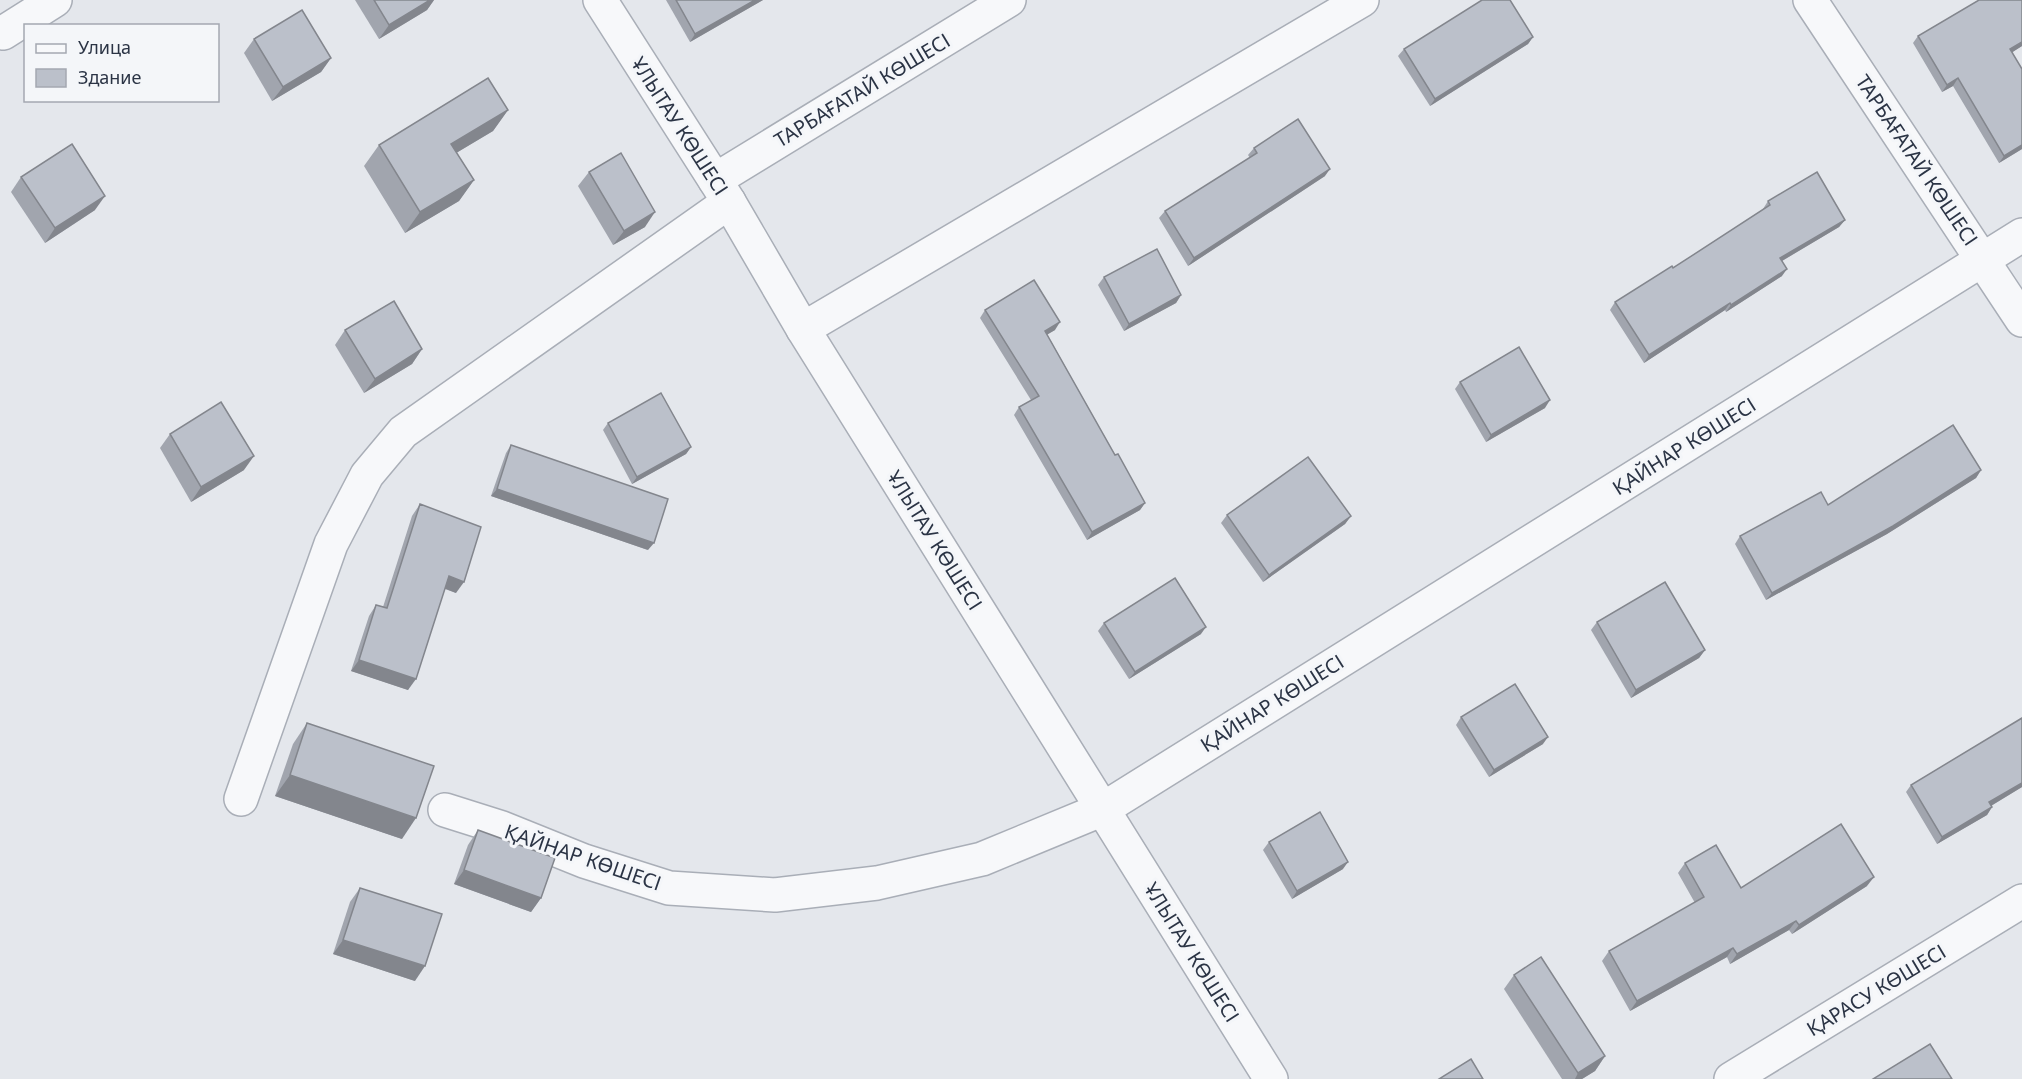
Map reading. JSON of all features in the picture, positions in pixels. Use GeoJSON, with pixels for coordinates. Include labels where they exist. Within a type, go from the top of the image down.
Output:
{"type":"FeatureCollection","features":[{"type":"Feature","properties":{"kind":"street"},"geometry":{"type":"LineString","coordinates":[[3,33],[55,0]]}},
{"type":"Feature","properties":{"kind":"street","name":"ҰЛЫТАУ КӨШЕСІ"},"geometry":{"type":"LineString","coordinates":[[600,0],[722,191],[803,329],[1271,1079]]}},
{"type":"Feature","properties":{"kind":"street","name":"ТАРБАҒАТАЙ КӨШЕСІ"},"geometry":{"type":"LineString","coordinates":[[241,799],[331,544],[367,475],[403,432],[722,191],[1009,0]]}},
{"type":"Feature","properties":{"kind":"street"},"geometry":{"type":"LineString","coordinates":[[803,329],[1362,0]]}},
{"type":"Feature","properties":{"kind":"street","name":"ТАРБАҒАТАЙ КӨШЕСІ"},"geometry":{"type":"LineString","coordinates":[[1810,0],[2022,320]]}},
{"type":"Feature","properties":{"kind":"street","name":"ҚАЙНАР КӨШЕСІ"},"geometry":{"type":"LineString","coordinates":[[445,810],[502,828],[584,861],[669,888],[775,895],[877,883],[982,859],[1103,809],[2022,235]]}},
{"type":"Feature","properties":{"kind":"street","name":"ҚАРАСУ КӨШЕСІ"},"geometry":{"type":"LineString","coordinates":[[1731,1079],[2022,901]]}},
{"type":"Feature","properties":{"kind":"building"},"geometry":{"type":"Polygon","coordinates":[[[374,0],[430,0],[389,25],[374,0]]]}},
{"type":"Feature","properties":{"kind":"building"},"geometry":{"type":"Polygon","coordinates":[[[676,0],[755,0],[695,34],[676,0]]]}},
{"type":"Feature","properties":{"kind":"building"},"geometry":{"type":"Polygon","coordinates":[[[1482,0],[1510,0],[1533,37],[1435,99],[1404,49],[1482,0]]]}},
{"type":"Feature","properties":{"kind":"building"},"geometry":{"type":"Polygon","coordinates":[[[1979,0],[2022,0],[2022,42],[2010,49],[2022,69],[2022,145],[2004,156],[1958,78],[1947,85],[1918,36],[1979,0]]]}},
{"type":"Feature","properties":{"kind":"building"},"geometry":{"type":"Polygon","coordinates":[[[302,10],[331,58],[283,87],[254,39],[302,10]]]}},
{"type":"Feature","properties":{"kind":"building"},"geometry":{"type":"Polygon","coordinates":[[[488,78],[508,110],[451,144],[474,180],[420,212],[379,145],[488,78]]]}},
{"type":"Feature","properties":{"kind":"building"},"geometry":{"type":"Polygon","coordinates":[[[1298,119],[1330,169],[1194,258],[1165,211],[1257,153],[1254,148],[1298,119]]]}},
{"type":"Feature","properties":{"kind":"building"},"geometry":{"type":"Polygon","coordinates":[[[72,144],[105,196],[55,228],[21,177],[72,144]]]}},
{"type":"Feature","properties":{"kind":"building"},"geometry":{"type":"Polygon","coordinates":[[[621,153],[655,212],[624,231],[589,172],[621,153]]]}},
{"type":"Feature","properties":{"kind":"building"},"geometry":{"type":"Polygon","coordinates":[[[1817,172],[1845,220],[1780,258],[1787,269],[1649,355],[1615,302],[1672,266],[1673,268],[1770,205],[1768,201],[1817,172]]]}},
{"type":"Feature","properties":{"kind":"building"},"geometry":{"type":"Polygon","coordinates":[[[1157,249],[1181,295],[1129,324],[1104,277],[1157,249]]]}},
{"type":"Feature","properties":{"kind":"building"},"geometry":{"type":"Polygon","coordinates":[[[1034,280],[1060,322],[1045,331],[1115,455],[1118,454],[1145,503],[1092,532],[1019,407],[1039,396],[985,310],[1034,280]]]}},
{"type":"Feature","properties":{"kind":"building"},"geometry":{"type":"Polygon","coordinates":[[[394,301],[422,349],[375,379],[345,330],[394,301]]]}},
{"type":"Feature","properties":{"kind":"building"},"geometry":{"type":"Polygon","coordinates":[[[1519,347],[1550,400],[1491,435],[1460,382],[1519,347]]]}},
{"type":"Feature","properties":{"kind":"building"},"geometry":{"type":"Polygon","coordinates":[[[661,393],[691,447],[637,477],[608,423],[661,393]]]}},
{"type":"Feature","properties":{"kind":"building"},"geometry":{"type":"Polygon","coordinates":[[[221,402],[254,456],[201,487],[170,434],[221,402]]]}},
{"type":"Feature","properties":{"kind":"building"},"geometry":{"type":"Polygon","coordinates":[[[1953,425],[1981,470],[1893,526],[1772,593],[1740,536],[1821,492],[1828,505],[1953,425]]]}},
{"type":"Feature","properties":{"kind":"building"},"geometry":{"type":"Polygon","coordinates":[[[511,445],[668,499],[654,543],[497,489],[511,445]]]}},
{"type":"Feature","properties":{"kind":"building"},"geometry":{"type":"Polygon","coordinates":[[[1308,457],[1351,516],[1269,575],[1227,515],[1308,457]]]}},
{"type":"Feature","properties":{"kind":"building"},"geometry":{"type":"Polygon","coordinates":[[[420,504],[481,527],[464,582],[449,576],[416,679],[359,660],[376,605],[387,608],[420,504]]]}},
{"type":"Feature","properties":{"kind":"building"},"geometry":{"type":"Polygon","coordinates":[[[1175,578],[1206,627],[1135,672],[1104,623],[1175,578]]]}},
{"type":"Feature","properties":{"kind":"building"},"geometry":{"type":"Polygon","coordinates":[[[1665,582],[1705,650],[1636,690],[1597,622],[1665,582]]]}},
{"type":"Feature","properties":{"kind":"building"},"geometry":{"type":"Polygon","coordinates":[[[1515,684],[1548,737],[1494,770],[1461,717],[1515,684]]]}},
{"type":"Feature","properties":{"kind":"building"},"geometry":{"type":"Polygon","coordinates":[[[2022,718],[2022,783],[1989,802],[1992,807],[1942,837],[1911,785],[2022,718]]]}},
{"type":"Feature","properties":{"kind":"building"},"geometry":{"type":"Polygon","coordinates":[[[307,723],[434,766],[416,818],[290,775],[307,723]]]}},
{"type":"Feature","properties":{"kind":"building"},"geometry":{"type":"Polygon","coordinates":[[[1320,812],[1348,862],[1297,891],[1269,842],[1320,812]]]}},
{"type":"Feature","properties":{"kind":"building"},"geometry":{"type":"Polygon","coordinates":[[[1841,824],[1874,877],[1799,925],[1796,921],[1737,954],[1733,948],[1637,1001],[1609,951],[1704,897],[1685,863],[1716,845],[1741,888],[1841,824]]]}},
{"type":"Feature","properties":{"kind":"building"},"geometry":{"type":"Polygon","coordinates":[[[478,830],[555,858],[541,898],[464,870],[478,830]]]}},
{"type":"Feature","properties":{"kind":"building"},"geometry":{"type":"Polygon","coordinates":[[[360,888],[442,914],[425,966],[343,940],[360,888]]]}},
{"type":"Feature","properties":{"kind":"building"},"geometry":{"type":"Polygon","coordinates":[[[1541,957],[1605,1056],[1578,1073],[1514,975],[1541,957]]]}},
{"type":"Feature","properties":{"kind":"building"},"geometry":{"type":"Polygon","coordinates":[[[1930,1044],[1952,1079],[1873,1079],[1930,1044]]]}},
{"type":"Feature","properties":{"kind":"building"},"geometry":{"type":"Polygon","coordinates":[[[1471,1059],[1483,1079],[1439,1079],[1471,1059]]]}}]}
